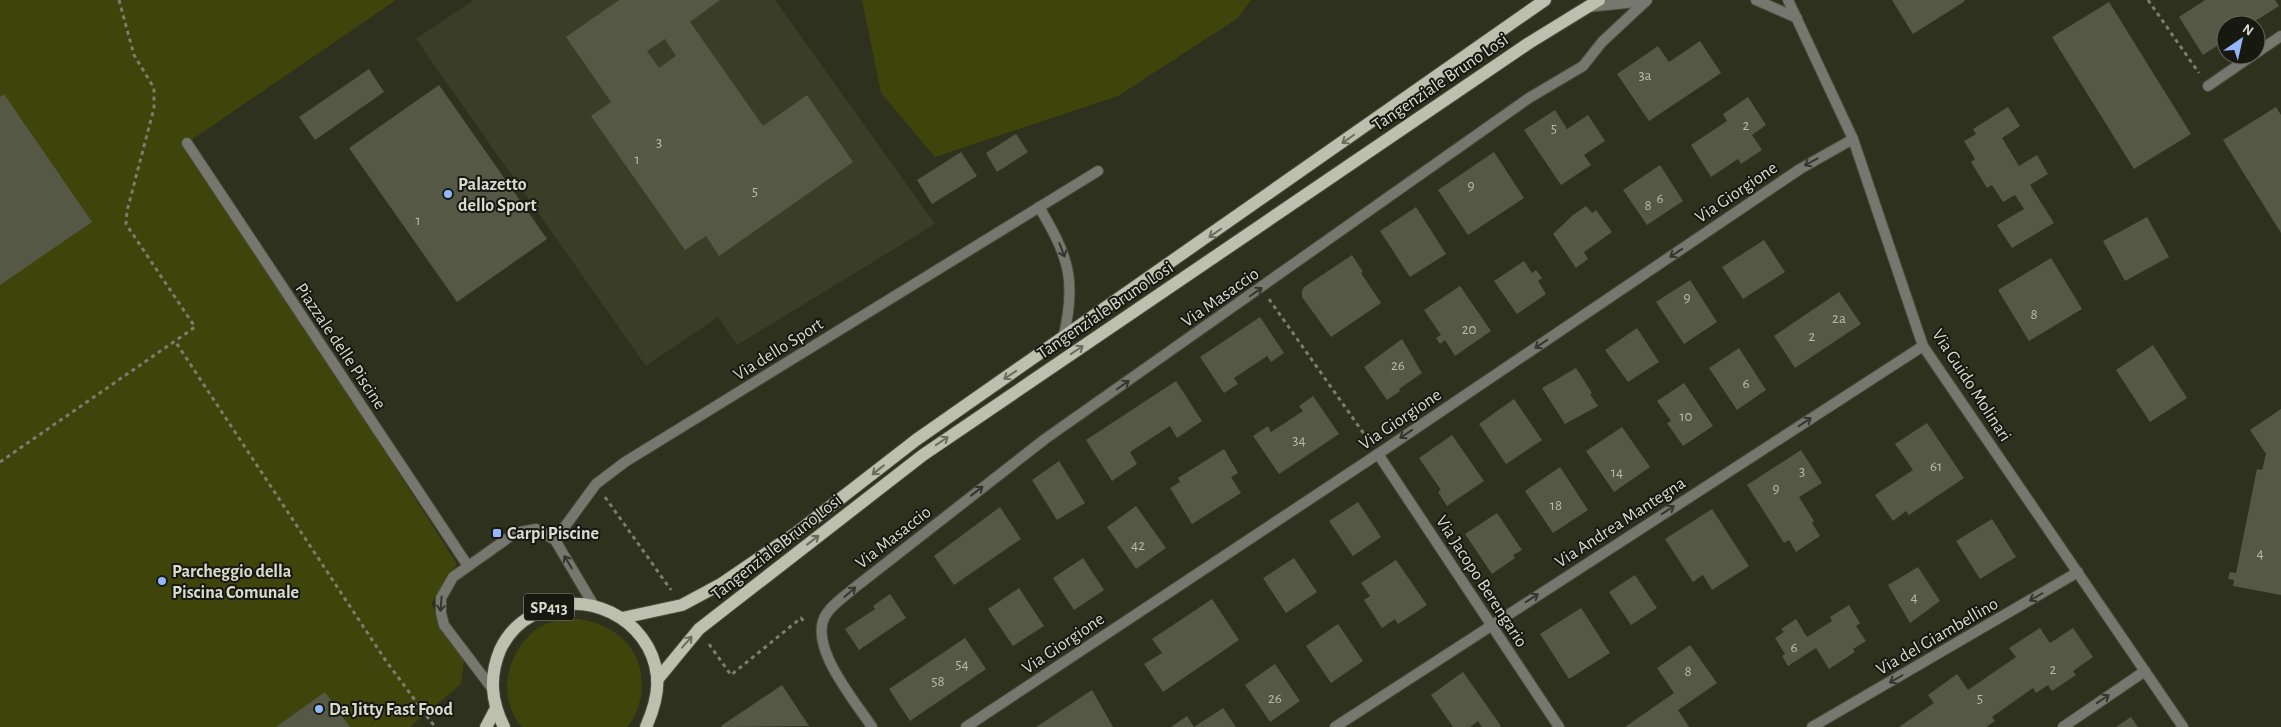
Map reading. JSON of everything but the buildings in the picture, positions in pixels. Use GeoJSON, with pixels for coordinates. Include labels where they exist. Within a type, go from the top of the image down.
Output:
{"type":"FeatureCollection","features":[{"type":"Feature","properties":{"kind":"main road","name":"Tangenziale Bruno Losi"},"geometry":{"type":"LineString","coordinates":[[622,618],[682,605],[721,584],[796,533],[916,440],[1545,0]]}},
{"type":"Feature","properties":{"kind":"main road","name":"Tangenziale Bruno Losi"},"geometry":{"type":"LineString","coordinates":[[657,680],[698,629],[923,455],[1529,43],[1599,0]]}},
{"type":"Feature","properties":{"kind":"main road","name":"SP413"},"geometry":{"type":"LineString","coordinates":[[504,727],[495,710],[491,687],[494,664],[504,641],[520,622],[542,609],[567,603],[593,604],[622,618],[636,630],[650,652],[657,680],[654,709],[646,727]]}},
{"type":"Feature","properties":{"kind":"main road"},"geometry":{"type":"LineString","coordinates":[[486,727],[495,710]]}},
{"type":"Feature","properties":{"kind":"street"},"geometry":{"type":"LineString","coordinates":[[1588,8],[1648,0]]}},
{"type":"Feature","properties":{"kind":"street","name":"Via Masaccio"},"geometry":{"type":"LineString","coordinates":[[872,727],[829,661],[822,645],[821,630],[827,613],[1045,439],[1529,98],[1583,66],[1602,42],[1648,0]]}},
{"type":"Feature","properties":{"kind":"street"},"geometry":{"type":"LineString","coordinates":[[1756,0],[1796,18],[1796,0]]}},
{"type":"Feature","properties":{"kind":"street","name":"Via Guido Molinari"},"geometry":{"type":"LineString","coordinates":[[1788,0],[1854,139],[1923,346],[2183,727]]}},
{"type":"Feature","properties":{"kind":"street"},"geometry":{"type":"LineString","coordinates":[[2266,46],[2281,36]]}},
{"type":"Feature","properties":{"kind":"street"},"geometry":{"type":"LineString","coordinates":[[2208,86],[2239,65]]}},
{"type":"Feature","properties":{"kind":"street","name":"Via Giorgione"},"geometry":{"type":"LineString","coordinates":[[966,727],[1378,454],[1800,169],[1854,139]]}},
{"type":"Feature","properties":{"kind":"street","name":"Piazzale delle Piscine"},"geometry":{"type":"LineString","coordinates":[[187,143],[468,566]]}},
{"type":"Feature","properties":{"kind":"street","name":"Via dello Sport"},"geometry":{"type":"LineString","coordinates":[[554,540],[596,484],[625,462],[1098,171]]}},
{"type":"Feature","properties":{"kind":"street"},"geometry":{"type":"LineString","coordinates":[[1039,207],[1057,237],[1067,263],[1071,289],[1070,312],[1063,339]]}},
{"type":"Feature","properties":{"kind":"street","name":"Via Andrea Mantegna"},"geometry":{"type":"LineString","coordinates":[[1335,727],[1923,346]]}},
{"type":"Feature","properties":{"kind":"street","name":"Via Jacopo Berengario"},"geometry":{"type":"LineString","coordinates":[[1378,454],[1559,727]]}},
{"type":"Feature","properties":{"kind":"street"},"geometry":{"type":"LineString","coordinates":[[491,687],[444,625],[441,613],[441,598],[452,577],[515,533],[527,529],[536,529],[554,540],[593,604]]}},
{"type":"Feature","properties":{"kind":"street","name":"Via del Giambellino"},"geometry":{"type":"LineString","coordinates":[[1812,727],[2078,572]]}},
{"type":"Feature","properties":{"kind":"street"},"geometry":{"type":"LineString","coordinates":[[2063,727],[2145,671]]}},
{"type":"Feature","properties":{"kind":"path"},"geometry":{"type":"LineString","coordinates":[[0,462],[195,326],[126,224],[127,211],[155,100],[154,88],[134,55],[119,0]]}},
{"type":"Feature","properties":{"kind":"path"},"geometry":{"type":"LineString","coordinates":[[2148,0],[2208,86]]}},
{"type":"Feature","properties":{"kind":"path"},"geometry":{"type":"LineString","coordinates":[[1261,288],[1378,454]]}},
{"type":"Feature","properties":{"kind":"path"},"geometry":{"type":"LineString","coordinates":[[175,341],[386,661],[435,727]]}},
{"type":"Feature","properties":{"kind":"shaded area"},"geometry":{"type":"Polygon","coordinates":[[[474,0],[775,0],[935,224],[737,345],[718,317],[646,366],[416,39],[474,0]]]}},
{"type":"Feature","properties":{"kind":"green space"},"geometry":{"type":"Polygon","coordinates":[[[0,0],[396,0],[187,143],[457,564],[431,604],[465,653],[461,684],[410,727],[0,727],[0,0]]]}},
{"type":"Feature","properties":{"kind":"green space"},"geometry":{"type":"Polygon","coordinates":[[[862,0],[1251,0],[1238,18],[1118,96],[935,157],[881,93],[862,0]]]}},
{"type":"Feature","properties":{"kind":"green space"},"geometry":{"type":"Polygon","coordinates":[[[569,618],[585,620],[613,631],[632,650],[638,663],[641,678],[641,695],[636,712],[627,727],[522,727],[514,716],[507,692],[508,679],[510,667],[521,644],[538,628],[569,618]]]}},
{"type":"Feature","properties":{"kind":"place","name":"Palazetto dello Sport"},"geometry":{"type":"Point","coordinates":[448,194]}},
{"type":"Feature","properties":{"kind":"place","name":"Carpi Piscine"},"geometry":{"type":"Point","coordinates":[497,533]}},
{"type":"Feature","properties":{"kind":"place","name":"Parcheggio della Piscina Comunale"},"geometry":{"type":"Point","coordinates":[162,581]}},
{"type":"Feature","properties":{"kind":"place","name":"Da Jitty Fast Food"},"geometry":{"type":"Point","coordinates":[319,709]}}]}
